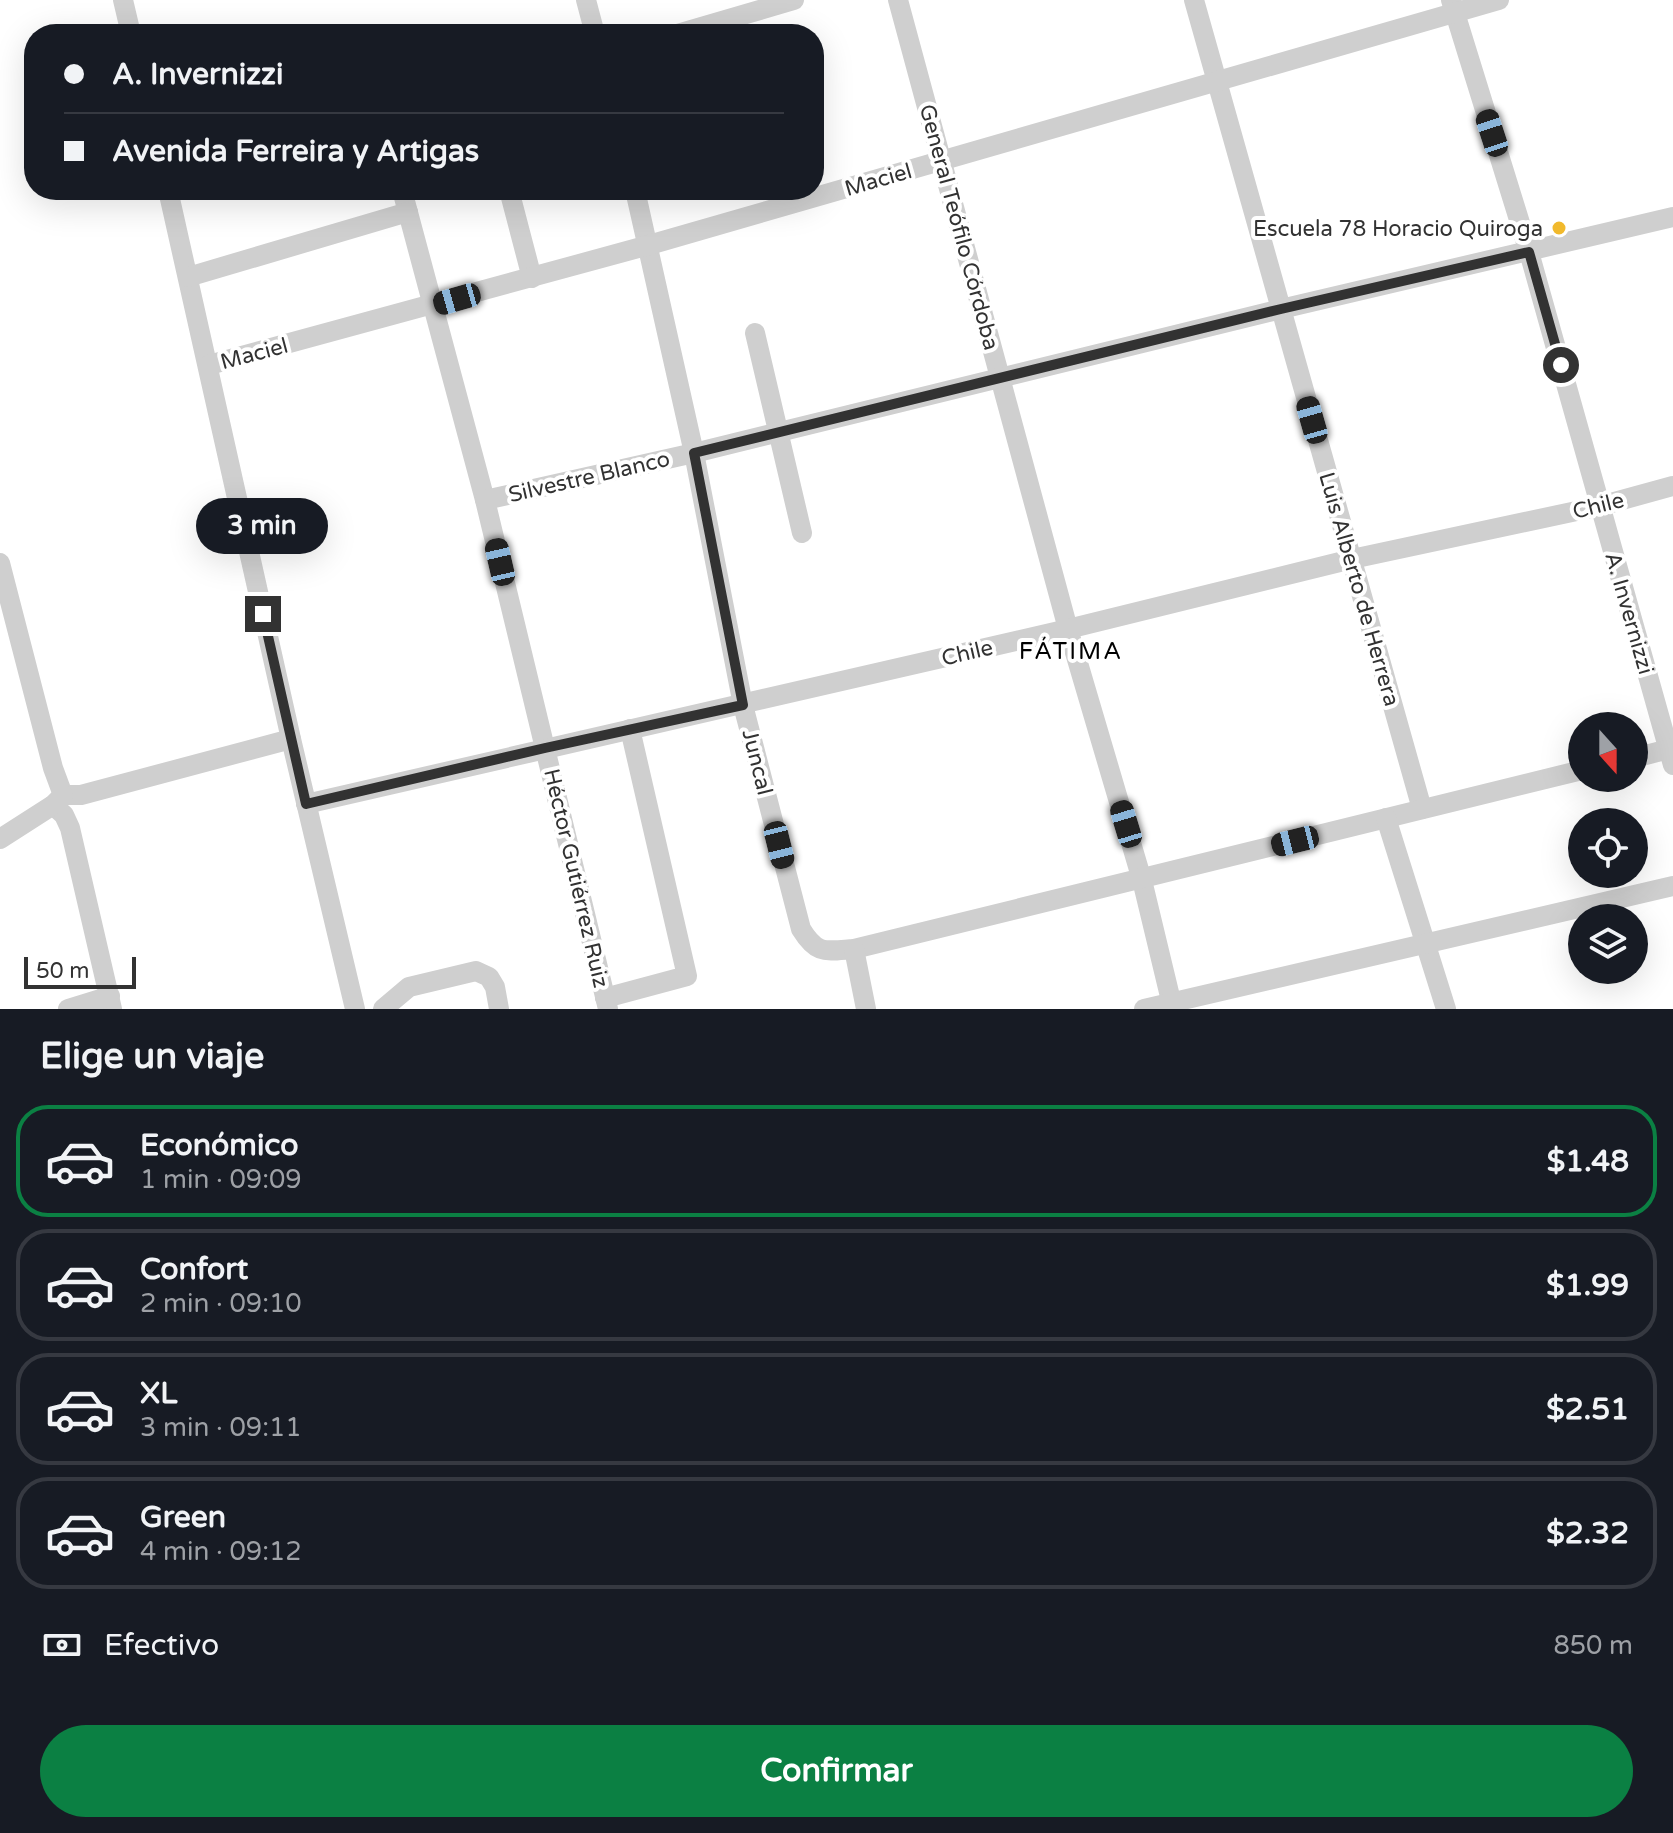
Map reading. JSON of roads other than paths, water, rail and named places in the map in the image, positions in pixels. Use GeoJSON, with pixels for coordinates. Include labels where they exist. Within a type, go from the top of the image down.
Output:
{"type":"FeatureCollection","features":[{"type":"Feature","properties":{"kind":"street"},"geometry":{"type":"LineString","coordinates":[[123,0],[129,24]]}},
{"type":"Feature","properties":{"kind":"street"},"geometry":{"type":"LineString","coordinates":[[586,0],[592,24]]}},
{"type":"Feature","properties":{"kind":"street"},"geometry":{"type":"LineString","coordinates":[[711,24],[794,0]]}},
{"type":"Feature","properties":{"kind":"street","name":"General Teófilo Córdoba"},"geometry":{"type":"LineString","coordinates":[[898,0],[1068,629],[1142,880],[1173,1006]]}},
{"type":"Feature","properties":{"kind":"street","name":"Luis Alberto de Herrera"},"geometry":{"type":"LineString","coordinates":[[1194,0],[1422,809]]}},
{"type":"Feature","properties":{"kind":"street","name":"Maciel"},"geometry":{"type":"LineString","coordinates":[[824,194],[1216,80],[1452,7],[1499,0]]}},
{"type":"Feature","properties":{"kind":"street","name":"A. Invernizzi"},"geometry":{"type":"LineString","coordinates":[[1452,7],[1529,252],[1672,754]]}},
{"type":"Feature","properties":{"kind":"street"},"geometry":{"type":"LineString","coordinates":[[170,200],[355,1009]]}},
{"type":"Feature","properties":{"kind":"street","name":"Héctor Gutiérrez Ruiz"},"geometry":{"type":"LineString","coordinates":[[405,200],[485,500],[607,1003]]}},
{"type":"Feature","properties":{"kind":"street"},"geometry":{"type":"LineString","coordinates":[[512,200],[532,278]]}},
{"type":"Feature","properties":{"kind":"street","name":"Juncal"},"geometry":{"type":"LineString","coordinates":[[638,200],[694,453],[743,705],[801,929],[810,944],[823,952],[854,949]]}},
{"type":"Feature","properties":{"kind":"street","name":"Maciel"},"geometry":{"type":"LineString","coordinates":[[209,365],[432,306],[804,200]]}},
{"type":"Feature","properties":{"kind":"street"},"geometry":{"type":"LineString","coordinates":[[188,277],[408,212]]}},
{"type":"Feature","properties":{"kind":"street","name":"Silvestre Blanco"},"geometry":{"type":"LineString","coordinates":[[485,500],[694,453],[1281,309],[1673,217]]}},
{"type":"Feature","properties":{"kind":"street"},"geometry":{"type":"LineString","coordinates":[[755,333],[802,533]]}},
{"type":"Feature","properties":{"kind":"street","name":"Chile"},"geometry":{"type":"LineString","coordinates":[[306,804],[1068,629],[1352,559],[1600,506],[1673,486]]}},
{"type":"Feature","properties":{"kind":"street"},"geometry":{"type":"LineString","coordinates":[[0,563],[53,768],[58,800],[70,828],[111,1003],[68,1009]]}},
{"type":"Feature","properties":{"kind":"street"},"geometry":{"type":"LineString","coordinates":[[607,1003],[687,976],[630,729]]}},
{"type":"Feature","properties":{"kind":"street"},"geometry":{"type":"LineString","coordinates":[[0,839],[58,800],[291,739]]}},
{"type":"Feature","properties":{"kind":"street"},"geometry":{"type":"LineString","coordinates":[[1648,757],[1672,754]]}},
{"type":"Feature","properties":{"kind":"street"},"geometry":{"type":"LineString","coordinates":[[866,1009],[854,949],[1568,773]]}},
{"type":"Feature","properties":{"kind":"street"},"geometry":{"type":"LineString","coordinates":[[1386,818],[1446,1009]]}},
{"type":"Feature","properties":{"kind":"street"},"geometry":{"type":"LineString","coordinates":[[1144,1009],[1173,1006],[1673,886]]}},
{"type":"Feature","properties":{"kind":"street"},"geometry":{"type":"LineString","coordinates":[[383,1009],[409,987],[476,971],[489,977],[495,987],[499,1009]]}},
{"type":"Feature","properties":{"kind":"place","name":"Escuela 78 Horacio Quiroga"},"geometry":{"type":"Point","coordinates":[1559,228]}},
{"type":"Feature","properties":{"kind":"district","name":"FÁTIMA"},"geometry":{"type":"Point","coordinates":[1071,651]}}]}
